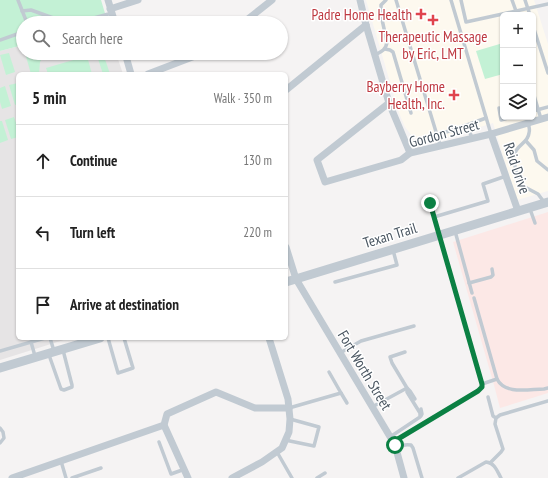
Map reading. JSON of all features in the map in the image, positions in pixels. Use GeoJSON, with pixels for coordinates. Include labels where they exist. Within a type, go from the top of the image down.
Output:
{"type":"FeatureCollection","features":[{"type":"Feature","properties":{"kind":"street"},"geometry":{"type":"LineString","coordinates":[[108,0],[113,16]]}},
{"type":"Feature","properties":{"kind":"street"},"geometry":{"type":"LineString","coordinates":[[111,11],[138,0]]}},
{"type":"Feature","properties":{"kind":"street"},"geometry":{"type":"LineString","coordinates":[[252,16],[272,0]]}},
{"type":"Feature","properties":{"kind":"street"},"geometry":{"type":"LineString","coordinates":[[360,0],[389,103],[410,153]]}},
{"type":"Feature","properties":{"kind":"street"},"geometry":{"type":"LineString","coordinates":[[288,88],[366,25]]}},
{"type":"Feature","properties":{"kind":"street"},"geometry":{"type":"LineString","coordinates":[[127,60],[131,72]]}},
{"type":"Feature","properties":{"kind":"street"},"geometry":{"type":"LineString","coordinates":[[153,72],[185,60]]}},
{"type":"Feature","properties":{"kind":"street","name":"Gordon Street"},"geometry":{"type":"LineString","coordinates":[[389,103],[318,160],[325,182],[401,160],[410,153],[491,134],[546,118]]}},
{"type":"Feature","properties":{"kind":"street","name":"Reid Drive"},"geometry":{"type":"LineString","coordinates":[[491,134],[518,211]]}},
{"type":"Feature","properties":{"kind":"street","name":"Texan Trail"},"geometry":{"type":"LineString","coordinates":[[288,281],[546,203]]}},
{"type":"Feature","properties":{"kind":"street","name":"Fort Worth Street"},"geometry":{"type":"LineString","coordinates":[[288,253],[296,279],[393,442],[404,478]]}},
{"type":"Feature","properties":{"kind":"street"},"geometry":{"type":"LineString","coordinates":[[0,368],[93,340]]}},
{"type":"Feature","properties":{"kind":"street"},"geometry":{"type":"LineString","coordinates":[[232,478],[277,452],[282,448],[286,440],[290,419],[288,400],[270,340]]}},
{"type":"Feature","properties":{"kind":"street"},"geometry":{"type":"LineString","coordinates":[[188,478],[164,425],[167,414],[216,392],[255,408],[289,408]]}},
{"type":"Feature","properties":{"kind":"street"},"geometry":{"type":"LineString","coordinates":[[14,478],[164,425]]}},
{"type":"Feature","properties":{"kind":"lane"},"geometry":{"type":"LineString","coordinates":[[18,0],[24,16]]}},
{"type":"Feature","properties":{"kind":"lane"},"geometry":{"type":"LineString","coordinates":[[375,56],[385,49],[387,42],[381,15],[381,6],[386,0]]}},
{"type":"Feature","properties":{"kind":"lane"},"geometry":{"type":"LineString","coordinates":[[396,0],[440,145]]}},
{"type":"Feature","properties":{"kind":"lane"},"geometry":{"type":"LineString","coordinates":[[451,0],[491,134]]}},
{"type":"Feature","properties":{"kind":"lane"},"geometry":{"type":"LineString","coordinates":[[461,0],[466,22],[500,16]]}},
{"type":"Feature","properties":{"kind":"lane"},"geometry":{"type":"LineString","coordinates":[[512,0],[516,11],[548,4]]}},
{"type":"Feature","properties":{"kind":"lane"},"geometry":{"type":"LineString","coordinates":[[525,0],[529,12]]}},
{"type":"Feature","properties":{"kind":"lane"},"geometry":{"type":"LineString","coordinates":[[22,11],[30,10],[47,16]]}},
{"type":"Feature","properties":{"kind":"lane"},"geometry":{"type":"LineString","coordinates":[[96,16],[111,11]]}},
{"type":"Feature","properties":{"kind":"lane"},"geometry":{"type":"LineString","coordinates":[[0,40],[16,34]]}},
{"type":"Feature","properties":{"kind":"lane"},"geometry":{"type":"LineString","coordinates":[[536,39],[548,73]]}},
{"type":"Feature","properties":{"kind":"lane"},"geometry":{"type":"LineString","coordinates":[[385,49],[393,52],[411,113]]}},
{"type":"Feature","properties":{"kind":"lane"},"geometry":{"type":"LineString","coordinates":[[536,103],[538,110],[546,118]]}},
{"type":"Feature","properties":{"kind":"lane"},"geometry":{"type":"LineString","coordinates":[[538,110],[548,107]]}},
{"type":"Feature","properties":{"kind":"lane"},"geometry":{"type":"LineString","coordinates":[[498,108],[500,116]]}},
{"type":"Feature","properties":{"kind":"lane"},"geometry":{"type":"LineString","coordinates":[[437,135],[486,118]]}},
{"type":"Feature","properties":{"kind":"lane"},"geometry":{"type":"LineString","coordinates":[[528,122],[529,133],[526,141],[518,147],[514,154],[514,161],[521,185],[538,194],[546,203]]}},
{"type":"Feature","properties":{"kind":"lane"},"geometry":{"type":"LineString","coordinates":[[467,125],[472,138]]}},
{"type":"Feature","properties":{"kind":"lane"},"geometry":{"type":"LineString","coordinates":[[526,141],[534,150],[537,161],[548,170]]}},
{"type":"Feature","properties":{"kind":"lane"},"geometry":{"type":"LineString","coordinates":[[434,217],[488,201],[483,184],[506,176]]}},
{"type":"Feature","properties":{"kind":"lane"},"geometry":{"type":"LineString","coordinates":[[393,442],[478,391],[482,387],[430,203]]}},
{"type":"Feature","properties":{"kind":"lane"},"geometry":{"type":"LineString","coordinates":[[530,208],[534,223]]}},
{"type":"Feature","properties":{"kind":"lane"},"geometry":{"type":"LineString","coordinates":[[454,230],[472,293]]}},
{"type":"Feature","properties":{"kind":"lane"},"geometry":{"type":"LineString","coordinates":[[335,282],[397,265],[393,249]]}},
{"type":"Feature","properties":{"kind":"lane"},"geometry":{"type":"LineString","coordinates":[[470,283],[491,277],[493,275],[492,269]]}},
{"type":"Feature","properties":{"kind":"lane"},"geometry":{"type":"LineString","coordinates":[[474,298],[497,379],[500,384],[510,389],[548,388]]}},
{"type":"Feature","properties":{"kind":"lane"},"geometry":{"type":"LineString","coordinates":[[340,353],[360,341],[414,326]]}},
{"type":"Feature","properties":{"kind":"lane"},"geometry":{"type":"LineString","coordinates":[[0,351],[38,340]]}},
{"type":"Feature","properties":{"kind":"lane"},"geometry":{"type":"LineString","coordinates":[[51,340],[72,384],[72,387],[64,390],[61,389],[55,351]]}},
{"type":"Feature","properties":{"kind":"lane"},"geometry":{"type":"LineString","coordinates":[[109,340],[118,373],[133,368],[125,340]]}},
{"type":"Feature","properties":{"kind":"lane"},"geometry":{"type":"LineString","coordinates":[[31,342],[36,357]]}},
{"type":"Feature","properties":{"kind":"lane"},"geometry":{"type":"LineString","coordinates":[[405,352],[390,357],[392,363],[415,399]]}},
{"type":"Feature","properties":{"kind":"lane"},"geometry":{"type":"LineString","coordinates":[[328,372],[346,403]]}},
{"type":"Feature","properties":{"kind":"lane"},"geometry":{"type":"LineString","coordinates":[[482,384],[497,379]]}},
{"type":"Feature","properties":{"kind":"lane"},"geometry":{"type":"LineString","coordinates":[[372,407],[407,388]]}},
{"type":"Feature","properties":{"kind":"lane"},"geometry":{"type":"LineString","coordinates":[[407,388],[407,392],[420,413],[420,417]]}},
{"type":"Feature","properties":{"kind":"lane"},"geometry":{"type":"LineString","coordinates":[[289,408],[341,393]]}},
{"type":"Feature","properties":{"kind":"lane"},"geometry":{"type":"LineString","coordinates":[[458,478],[486,462],[490,462],[503,449],[495,424],[496,418],[493,416],[488,397]]}},
{"type":"Feature","properties":{"kind":"lane"},"geometry":{"type":"LineString","coordinates":[[496,418],[548,401]]}},
{"type":"Feature","properties":{"kind":"lane"},"geometry":{"type":"LineString","coordinates":[[393,442],[420,417],[422,414],[422,409]]}},
{"type":"Feature","properties":{"kind":"lane"},"geometry":{"type":"LineString","coordinates":[[286,440],[314,446],[320,427],[290,419]]}},
{"type":"Feature","properties":{"kind":"lane"},"geometry":{"type":"LineString","coordinates":[[0,428],[3,432],[4,438],[0,443]]}},
{"type":"Feature","properties":{"kind":"lane"},"geometry":{"type":"LineString","coordinates":[[159,442],[171,474],[184,470]]}},
{"type":"Feature","properties":{"kind":"lane"},"geometry":{"type":"LineString","coordinates":[[393,442],[401,445],[411,445],[422,478]]}},
{"type":"Feature","properties":{"kind":"lane"},"geometry":{"type":"LineString","coordinates":[[277,452],[292,478]]}},
{"type":"Feature","properties":{"kind":"lane"},"geometry":{"type":"LineString","coordinates":[[61,461],[66,478]]}},
{"type":"Feature","properties":{"kind":"lane"},"geometry":{"type":"LineString","coordinates":[[490,462],[501,478]]}},
{"type":"Feature","properties":{"kind":"lane"},"geometry":{"type":"LineString","coordinates":[[72,478],[101,468]]}},
{"type":"Feature","properties":{"kind":"lane"},"geometry":{"type":"LineString","coordinates":[[317,478],[325,473]]}},
{"type":"Feature","properties":{"kind":"shaded area"},"geometry":{"type":"Polygon","coordinates":[[[366,0],[534,0],[548,44],[548,191],[517,200],[493,123],[432,142],[413,137],[405,127],[399,113],[366,0]]]}},
{"type":"Feature","properties":{"kind":"shaded area"},"geometry":{"type":"Polygon","coordinates":[[[16,47],[16,60],[118,60],[122,72],[16,72],[16,340],[64,340],[0,360],[0,51],[16,47]]]}},
{"type":"Feature","properties":{"kind":"shaded area"},"geometry":{"type":"Polygon","coordinates":[[[548,212],[548,393],[500,408],[453,242],[548,212]]]}},
{"type":"Feature","properties":{"kind":"green space"},"geometry":{"type":"Polygon","coordinates":[[[0,0],[101,0],[106,16],[16,16],[16,47],[0,51],[0,0]]]}},
{"type":"Feature","properties":{"kind":"green space"},"geometry":{"type":"Polygon","coordinates":[[[500,44],[500,75],[485,79],[476,51],[500,44]]]}},
{"type":"Feature","properties":{"kind":"green space"},"geometry":{"type":"Polygon","coordinates":[[[9,53],[15,72],[6,75],[0,55],[9,53]]]}},
{"type":"Feature","properties":{"kind":"green space"},"geometry":{"type":"Polygon","coordinates":[[[27,60],[41,60],[39,72],[30,72],[27,60]]]}},
{"type":"Feature","properties":{"kind":"green space"},"geometry":{"type":"Polygon","coordinates":[[[73,60],[88,60],[91,72],[47,72],[46,68],[73,60]]]}},
{"type":"Feature","properties":{"kind":"green space"},"geometry":{"type":"Polygon","coordinates":[[[98,60],[105,60],[109,72],[102,72],[98,60]]]}},
{"type":"Feature","properties":{"kind":"green space"},"geometry":{"type":"Polygon","coordinates":[[[16,83],[15,105],[9,85],[16,83]]]}},
{"type":"Feature","properties":{"kind":"green space"},"geometry":{"type":"Polygon","coordinates":[[[5,86],[11,106],[2,109],[0,102],[0,88],[5,86]]]}},
{"type":"Feature","properties":{"kind":"green space"},"geometry":{"type":"Polygon","coordinates":[[[14,117],[16,123],[16,138],[11,139],[5,120],[14,117]]]}},
{"type":"Feature","properties":{"kind":"green space"},"geometry":{"type":"Polygon","coordinates":[[[0,121],[2,121],[8,140],[0,143],[0,121]]]}},
{"type":"Feature","properties":{"kind":"place","name":"Padre Home Health"},"geometry":{"type":"Point","coordinates":[421,14]}},
{"type":"Feature","properties":{"kind":"place","name":"Therapeutic Massage by Eric, LMT"},"geometry":{"type":"Point","coordinates":[433,20]}},
{"type":"Feature","properties":{"kind":"place","name":"Bayberry Home Health, Inc."},"geometry":{"type":"Point","coordinates":[454,95]}},
{"type":"Feature","properties":{"kind":"route"},"geometry":{"type":"LineString","coordinates":[[395,445],[393,442],[478,391],[482,387],[430,203]]}}]}
